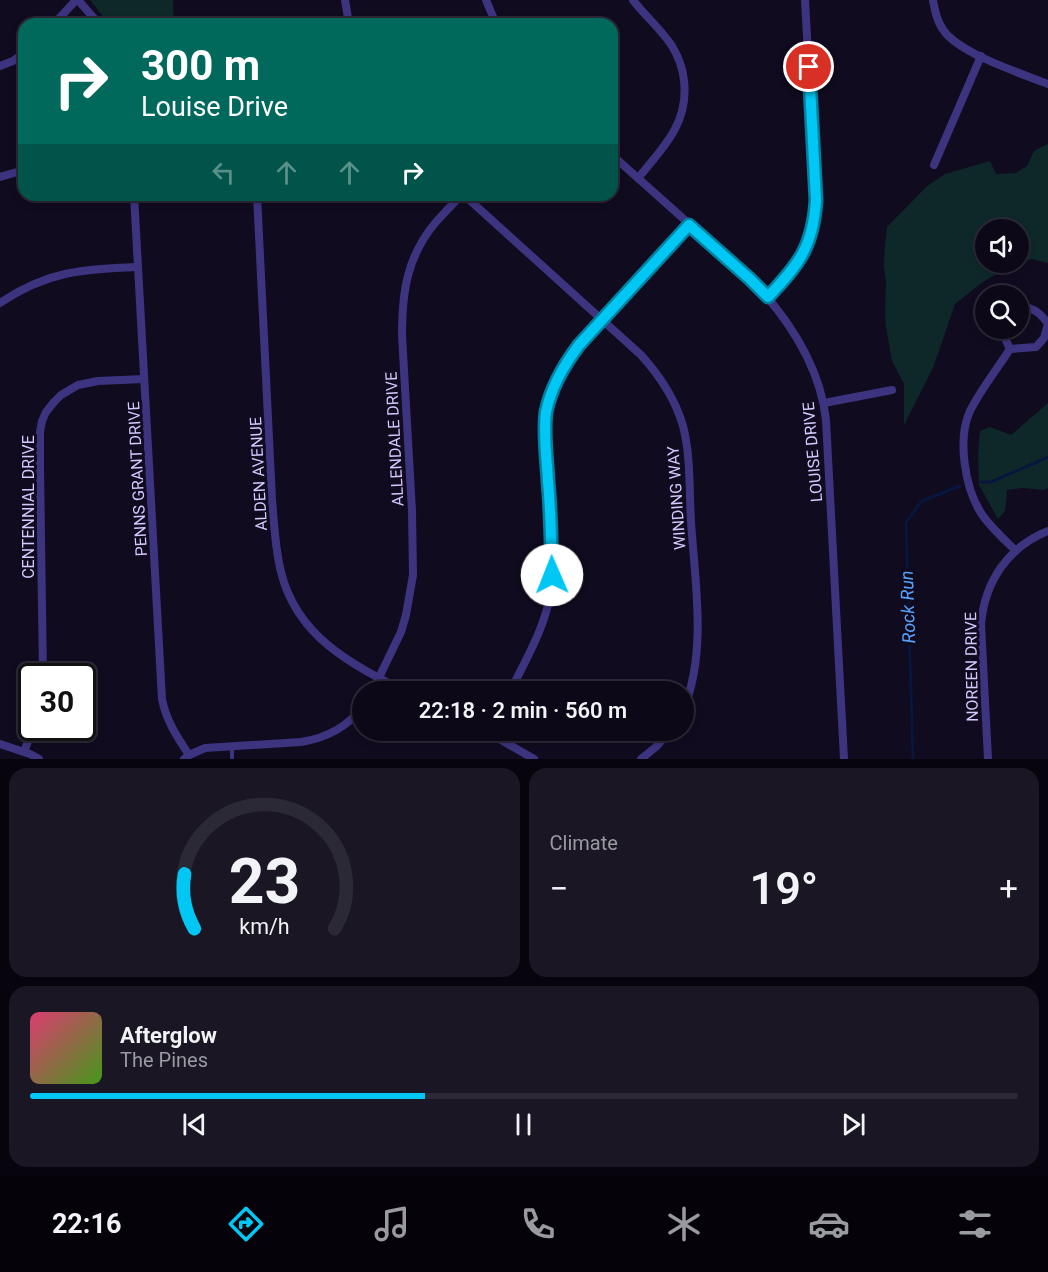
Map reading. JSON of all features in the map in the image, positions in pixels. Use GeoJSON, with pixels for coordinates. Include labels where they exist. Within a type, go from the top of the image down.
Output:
{"type":"FeatureCollection","features":[{"type":"Feature","properties":{"kind":"street"},"geometry":{"type":"LineString","coordinates":[[60,18],[77,0],[94,18]]}},
{"type":"Feature","properties":{"kind":"street"},"geometry":{"type":"LineString","coordinates":[[345,0],[348,18]]}},
{"type":"Feature","properties":{"kind":"street"},"geometry":{"type":"LineString","coordinates":[[486,0],[494,18]]}},
{"type":"Feature","properties":{"kind":"street"},"geometry":{"type":"LineString","coordinates":[[633,0],[673,48],[680,63],[684,86],[683,110],[676,129],[638,178]]}},
{"type":"Feature","properties":{"kind":"street"},"geometry":{"type":"LineString","coordinates":[[768,297],[802,257],[815,220],[816,200],[805,0]]}},
{"type":"Feature","properties":{"kind":"street"},"geometry":{"type":"LineString","coordinates":[[933,0],[935,11],[944,30],[956,42],[981,56],[1048,84]]}},
{"type":"Feature","properties":{"kind":"street"},"geometry":{"type":"LineString","coordinates":[[934,165],[981,56]]}},
{"type":"Feature","properties":{"kind":"street"},"geometry":{"type":"LineString","coordinates":[[0,66],[18,57]]}},
{"type":"Feature","properties":{"kind":"street","name":"LOUISE DRIVE"},"geometry":{"type":"LineString","coordinates":[[618,160],[768,297],[786,320],[809,360],[824,403],[828,443],[844,759]]}},
{"type":"Feature","properties":{"kind":"street"},"geometry":{"type":"LineString","coordinates":[[0,177],[18,172]]}},
{"type":"Feature","properties":{"kind":"street","name":"PENNS GRANT DRIVE"},"geometry":{"type":"LineString","coordinates":[[134,201],[162,699],[164,711],[186,757]]}},
{"type":"Feature","properties":{"kind":"street","name":"ALDEN AVENUE"},"geometry":{"type":"LineString","coordinates":[[257,201],[272,499],[275,541],[282,575],[293,604],[316,635],[343,658],[385,681]]}},
{"type":"Feature","properties":{"kind":"street","name":"ALLENDALE DRIVE"},"geometry":{"type":"LineString","coordinates":[[378,681],[401,632],[413,575],[412,511],[402,335],[404,292],[411,264],[425,238],[435,223],[457,201]]}},
{"type":"Feature","properties":{"kind":"street","name":"WINDING WAY"},"geometry":{"type":"LineString","coordinates":[[470,201],[641,355],[661,379],[675,404],[686,441],[689,469],[696,594],[697,654],[693,681]]}},
{"type":"Feature","properties":{"kind":"street"},"geometry":{"type":"LineString","coordinates":[[516,681],[538,636],[550,593],[551,517],[545,437],[551,394],[567,362],[689,225]]}},
{"type":"Feature","properties":{"kind":"street"},"geometry":{"type":"LineString","coordinates":[[0,303],[39,281],[58,275],[88,270],[138,267]]}},
{"type":"Feature","properties":{"kind":"street"},"geometry":{"type":"LineString","coordinates":[[1010,349],[1036,347],[1044,338],[1048,324],[1041,313],[1029,308]]}},
{"type":"Feature","properties":{"kind":"street"},"geometry":{"type":"LineString","coordinates":[[1005,339],[1010,349]]}},
{"type":"Feature","properties":{"kind":"street"},"geometry":{"type":"LineString","coordinates":[[1010,349],[971,411],[963,443],[974,501],[987,522],[1016,551]]}},
{"type":"Feature","properties":{"kind":"street","name":"CENTENNIAL DRIVE"},"geometry":{"type":"LineString","coordinates":[[43,663],[40,467],[42,421],[54,402],[70,389],[99,381],[144,379]]}},
{"type":"Feature","properties":{"kind":"street"},"geometry":{"type":"LineString","coordinates":[[824,403],[892,390]]}},
{"type":"Feature","properties":{"kind":"street","name":"NOREEN DRIVE"},"geometry":{"type":"LineString","coordinates":[[988,759],[982,607],[1000,568],[1016,551],[1048,531]]}},
{"type":"Feature","properties":{"kind":"street"},"geometry":{"type":"LineString","coordinates":[[186,757],[205,748],[316,740],[338,730],[352,719]]}},
{"type":"Feature","properties":{"kind":"street"},"geometry":{"type":"LineString","coordinates":[[24,752],[28,741]]}},
{"type":"Feature","properties":{"kind":"street"},"geometry":{"type":"LineString","coordinates":[[504,741],[534,759]]}},
{"type":"Feature","properties":{"kind":"street"},"geometry":{"type":"LineString","coordinates":[[641,759],[661,741]]}},
{"type":"Feature","properties":{"kind":"street"},"geometry":{"type":"LineString","coordinates":[[0,744],[39,759]]}},
{"type":"Feature","properties":{"kind":"lane"},"geometry":{"type":"LineString","coordinates":[[232,746],[232,759]]}},
{"type":"Feature","properties":{"kind":"green space"},"geometry":{"type":"Polygon","coordinates":[[[90,0],[173,0],[174,18],[104,18],[90,0]]]}},
{"type":"Feature","properties":{"kind":"green space"},"geometry":{"type":"Polygon","coordinates":[[[1048,144],[1048,263],[1029,260],[1029,219],[975,219],[975,273],[998,273],[979,285],[975,285],[975,288],[955,304],[933,368],[904,425],[904,384],[892,361],[886,327],[884,266],[887,227],[927,186],[945,174],[990,161],[996,174],[1016,173],[1027,166],[1034,151],[1048,144]]]}},
{"type":"Feature","properties":{"kind":"green space"},"geometry":{"type":"Polygon","coordinates":[[[1048,403],[1048,487],[1045,490],[1022,488],[1007,490],[1005,511],[998,519],[979,485],[980,431],[990,427],[1011,435],[1048,403]]]}},
{"type":"Feature","properties":{"kind":"waterway","name":"Rock Run"},"geometry":{"type":"LineString","coordinates":[[981,482],[991,482],[1048,457]]}},
{"type":"Feature","properties":{"kind":"waterway","name":"Rock Run"},"geometry":{"type":"LineString","coordinates":[[913,759],[906,522],[922,501],[960,486]]}},
{"type":"Feature","properties":{"kind":"route"},"geometry":{"type":"LineString","coordinates":[[552,575],[551,517],[545,437],[547,410],[560,374],[579,345],[689,225],[768,297],[795,267],[808,245],[815,220],[809,67]]}}]}
